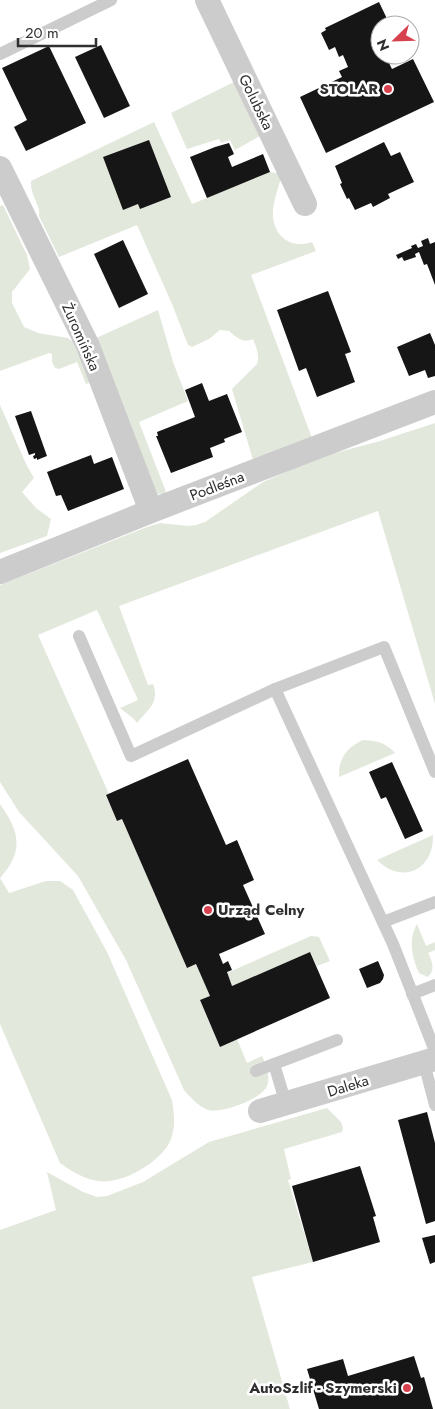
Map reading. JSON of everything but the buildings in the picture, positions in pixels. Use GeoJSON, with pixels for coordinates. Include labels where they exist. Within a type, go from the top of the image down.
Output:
{"type":"FeatureCollection","features":[{"type":"Feature","properties":{"kind":"street","name":"Golubska"},"geometry":{"type":"LineString","coordinates":[[208,0],[305,204]]}},
{"type":"Feature","properties":{"kind":"street","name":"Żuromińska"},"geometry":{"type":"LineString","coordinates":[[0,168],[6,196],[88,346],[151,511]]}},
{"type":"Feature","properties":{"kind":"street","name":"Podleśna"},"geometry":{"type":"LineString","coordinates":[[0,572],[151,511],[435,402]]}},
{"type":"Feature","properties":{"kind":"street","name":"Daleka"},"geometry":{"type":"LineString","coordinates":[[260,1111],[431,1058]]}},
{"type":"Feature","properties":{"kind":"lane"},"geometry":{"type":"LineString","coordinates":[[0,54],[112,0]]}},
{"type":"Feature","properties":{"kind":"lane"},"geometry":{"type":"LineString","coordinates":[[80,636],[131,756],[275,689],[384,647],[435,772]]}},
{"type":"Feature","properties":{"kind":"lane"},"geometry":{"type":"LineString","coordinates":[[275,689],[383,922],[412,994],[431,1058],[435,1105]]}},
{"type":"Feature","properties":{"kind":"lane"},"geometry":{"type":"LineString","coordinates":[[383,922],[435,902]]}},
{"type":"Feature","properties":{"kind":"lane"},"geometry":{"type":"LineString","coordinates":[[412,994],[435,985]]}},
{"type":"Feature","properties":{"kind":"lane"},"geometry":{"type":"LineString","coordinates":[[256,1071],[337,1040]]}},
{"type":"Feature","properties":{"kind":"lane"},"geometry":{"type":"LineString","coordinates":[[274,1064],[286,1104]]}},
{"type":"Feature","properties":{"kind":"shaded area"},"geometry":{"type":"Polygon","coordinates":[[[234,82],[260,136],[235,150],[230,140],[221,143],[219,139],[187,149],[171,113],[234,82]]]}},
{"type":"Feature","properties":{"kind":"shaded area"},"geometry":{"type":"Polygon","coordinates":[[[154,122],[192,204],[270,172],[282,174],[273,212],[277,231],[292,243],[305,244],[312,242],[316,251],[251,275],[312,438],[253,460],[232,389],[257,364],[258,354],[253,339],[246,341],[229,331],[220,330],[209,339],[192,347],[188,345],[137,225],[59,257],[39,216],[31,181],[154,122]]]}},
{"type":"Feature","properties":{"kind":"shaded area"},"geometry":{"type":"Polygon","coordinates":[[[3,205],[27,255],[30,269],[12,292],[12,303],[24,327],[38,333],[68,338],[73,342],[92,382],[86,384],[77,362],[59,369],[55,368],[52,362],[52,354],[49,353],[0,371],[0,206],[3,205]]]}},
{"type":"Feature","properties":{"kind":"shaded area"},"geometry":{"type":"Polygon","coordinates":[[[158,310],[173,362],[188,401],[139,422],[166,492],[163,494],[157,494],[94,339],[158,310]]]}},
{"type":"Feature","properties":{"kind":"shaded area"},"geometry":{"type":"Polygon","coordinates":[[[0,405],[34,478],[22,492],[36,508],[51,519],[47,536],[0,553],[0,405]]]}},
{"type":"Feature","properties":{"kind":"shaded area"},"geometry":{"type":"Polygon","coordinates":[[[435,423],[435,704],[378,511],[119,606],[148,685],[153,684],[155,691],[152,705],[137,723],[120,708],[138,700],[97,610],[38,635],[109,794],[106,796],[117,821],[122,819],[187,968],[196,964],[210,996],[200,1001],[220,1046],[237,1039],[247,1063],[262,1056],[268,1071],[267,1086],[258,1096],[231,1108],[214,1111],[208,1110],[198,1104],[184,1090],[126,960],[78,876],[19,812],[0,782],[0,585],[160,523],[189,526],[205,522],[263,482],[320,457],[380,441],[435,423]]]}},
{"type":"Feature","properties":{"kind":"shaded area"},"geometry":{"type":"Polygon","coordinates":[[[363,740],[381,743],[395,753],[339,777],[340,765],[345,754],[352,746],[363,740]]]}},
{"type":"Feature","properties":{"kind":"shaded area"},"geometry":{"type":"Polygon","coordinates":[[[0,804],[12,824],[15,833],[16,850],[8,868],[0,878],[0,804]]]}},
{"type":"Feature","properties":{"kind":"shaded area"},"geometry":{"type":"Polygon","coordinates":[[[433,835],[432,847],[428,857],[415,870],[396,872],[377,860],[433,835]]]}},
{"type":"Feature","properties":{"kind":"shaded area"},"geometry":{"type":"Polygon","coordinates":[[[0,878],[9,893],[46,881],[60,881],[73,890],[107,952],[172,1100],[174,1129],[167,1147],[151,1163],[130,1175],[108,1181],[98,1181],[78,1174],[60,1163],[0,1024],[0,878]]]}},
{"type":"Feature","properties":{"kind":"shaded area"},"geometry":{"type":"Polygon","coordinates":[[[417,924],[426,946],[435,942],[435,950],[428,953],[432,972],[428,977],[419,973],[414,961],[412,942],[417,924]]]}},
{"type":"Feature","properties":{"kind":"shaded area"},"geometry":{"type":"Polygon","coordinates":[[[311,936],[319,937],[330,961],[317,966],[310,952],[232,986],[227,973],[311,936]]]}},
{"type":"Feature","properties":{"kind":"shaded area"},"geometry":{"type":"Polygon","coordinates":[[[327,1108],[341,1122],[342,1132],[284,1149],[291,1179],[288,1180],[313,1262],[252,1277],[290,1409],[0,1409],[0,1230],[56,1210],[47,1172],[83,1192],[97,1197],[107,1196],[143,1182],[209,1142],[327,1108]]]}},
{"type":"Feature","properties":{"kind":"place","name":"STOLAR"},"geometry":{"type":"Point","coordinates":[388,89]}},
{"type":"Feature","properties":{"kind":"place","name":"Urząd Celny"},"geometry":{"type":"Point","coordinates":[208,910]}},
{"type":"Feature","properties":{"kind":"place","name":"AutoSzlif - Szymerski"},"geometry":{"type":"Point","coordinates":[407,1388]}}]}
